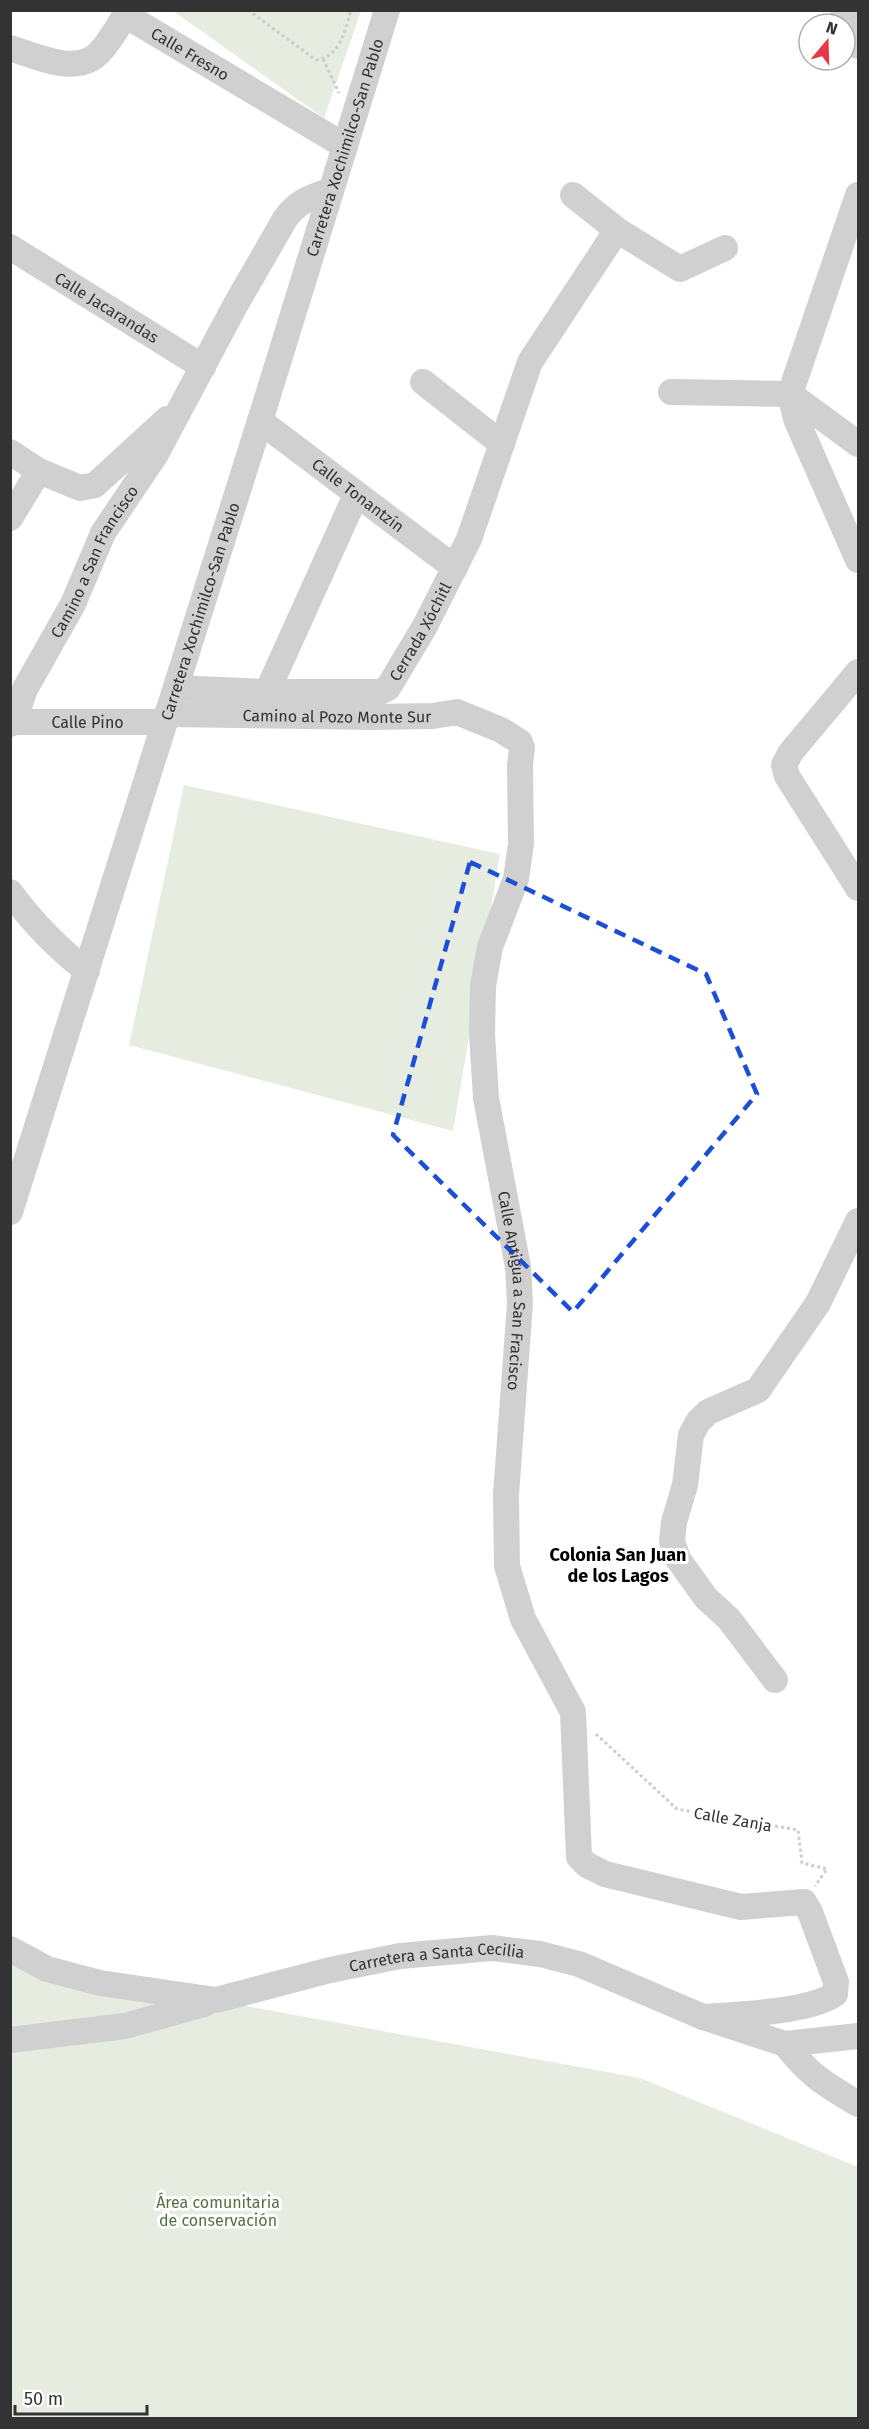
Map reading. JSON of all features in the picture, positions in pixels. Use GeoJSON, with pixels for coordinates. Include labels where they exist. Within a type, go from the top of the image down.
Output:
{"type":"FeatureCollection","features":[{"type":"Feature","properties":{"kind":"street","name":"Carretera Xochimilco-San Pablo"},"geometry":{"type":"LineString","coordinates":[[10,1212],[260,422],[387,10]]}},
{"type":"Feature","properties":{"kind":"street"},"geometry":{"type":"LineString","coordinates":[[843,10],[858,46]]}},
{"type":"Feature","properties":{"kind":"street","name":"Calle Fresno"},"geometry":{"type":"LineString","coordinates":[[10,48],[44,59],[72,64],[92,59],[115,32],[125,13],[345,146]]}},
{"type":"Feature","properties":{"kind":"street","name":"Camino a San Francisco"},"geometry":{"type":"LineString","coordinates":[[12,723],[25,689],[73,604],[103,532],[156,454],[236,304],[288,214],[303,200],[330,191]]}},
{"type":"Feature","properties":{"kind":"street"},"geometry":{"type":"LineString","coordinates":[[573,195],[617,230],[680,269],[724,248]]}},
{"type":"Feature","properties":{"kind":"street"},"geometry":{"type":"LineString","coordinates":[[858,195],[790,394],[796,419],[858,560]]}},
{"type":"Feature","properties":{"kind":"street","name":"Cerrada Xóchitl"},"geometry":{"type":"LineString","coordinates":[[176,688],[267,692],[379,692],[388,688],[469,539],[530,362],[617,230]]}},
{"type":"Feature","properties":{"kind":"street","name":"Calle Jacarandas"},"geometry":{"type":"LineString","coordinates":[[10,247],[203,367]]}},
{"type":"Feature","properties":{"kind":"street"},"geometry":{"type":"LineString","coordinates":[[423,382],[502,444]]}},
{"type":"Feature","properties":{"kind":"street"},"geometry":{"type":"LineString","coordinates":[[671,392],[790,394],[858,444]]}},
{"type":"Feature","properties":{"kind":"street"},"geometry":{"type":"LineString","coordinates":[[10,452],[39,471],[80,488],[95,485],[183,405]]}},
{"type":"Feature","properties":{"kind":"street","name":"Calle Tonantzín"},"geometry":{"type":"LineString","coordinates":[[260,422],[455,568]]}},
{"type":"Feature","properties":{"kind":"street"},"geometry":{"type":"LineString","coordinates":[[10,518],[39,471]]}},
{"type":"Feature","properties":{"kind":"street"},"geometry":{"type":"LineString","coordinates":[[267,692],[356,495]]}},
{"type":"Feature","properties":{"kind":"street"},"geometry":{"type":"LineString","coordinates":[[858,672],[791,752],[784,765],[787,776],[858,888]]}},
{"type":"Feature","properties":{"kind":"street","name":"Camino al Pozo Monte Sur"},"geometry":{"type":"LineString","coordinates":[[166,718],[433,716],[457,712],[501,730]]}},
{"type":"Feature","properties":{"kind":"street","name":"Calle Pino"},"geometry":{"type":"LineString","coordinates":[[12,723],[166,718]]}},
{"type":"Feature","properties":{"kind":"street","name":"Calle Antigua a San Fracisco"},"geometry":{"type":"LineString","coordinates":[[501,730],[520,742],[522,748],[520,765],[521,844],[516,879],[490,947],[483,986],[482,1034],[486,1098],[518,1267],[520,1303],[506,1495],[507,1566],[524,1619],[573,1712],[579,1857],[587,1865],[605,1874],[741,1907],[804,1902]]}},
{"type":"Feature","properties":{"kind":"street"},"geometry":{"type":"LineString","coordinates":[[10,892],[32,922],[60,950],[87,971]]}},
{"type":"Feature","properties":{"kind":"street"},"geometry":{"type":"LineString","coordinates":[[775,1680],[729,1619],[706,1598],[678,1559],[672,1541],[674,1522],[685,1485],[691,1435],[698,1422],[708,1412],[758,1390],[818,1303],[858,1221]]}},
{"type":"Feature","properties":{"kind":"street"},"geometry":{"type":"LineString","coordinates":[[703,2017],[752,2014],[824,2002],[835,1994],[836,1982],[810,1912],[804,1902]]}},
{"type":"Feature","properties":{"kind":"street","name":"Carretera a Santa Cecilia"},"geometry":{"type":"LineString","coordinates":[[10,1949],[47,1969],[100,1983],[216,2000],[330,1970],[400,1956],[492,1948],[540,1954],[579,1964],[703,2017],[785,2044],[858,2036]]}},
{"type":"Feature","properties":{"kind":"street"},"geometry":{"type":"LineString","coordinates":[[10,2040],[125,2026],[216,2000]]}},
{"type":"Feature","properties":{"kind":"street"},"geometry":{"type":"LineString","coordinates":[[785,2044],[803,2067],[821,2082],[858,2104]]}},
{"type":"Feature","properties":{"kind":"path"},"geometry":{"type":"LineString","coordinates":[[248,10],[316,60],[323,59],[334,52],[343,37],[351,10]]}},
{"type":"Feature","properties":{"kind":"path"},"geometry":{"type":"LineString","coordinates":[[323,59],[341,99],[356,110]]}},
{"type":"Feature","properties":{"kind":"path","name":"Calle Zanja"},"geometry":{"type":"LineString","coordinates":[[573,1712],[677,1809],[798,1830],[802,1863],[826,1869],[804,1902]]}},
{"type":"Feature","properties":{"kind":"highlighted area"},"geometry":{"type":"Polygon","coordinates":[[[470,862],[706,974],[757,1094],[573,1312],[393,1135],[470,862]]]}},
{"type":"Feature","properties":{"kind":"green space"},"geometry":{"type":"Polygon","coordinates":[[[173,11],[361,11],[324,118],[173,11]]]}},
{"type":"Feature","properties":{"kind":"green space"},"geometry":{"type":"Polygon","coordinates":[[[184,785],[500,854],[453,1131],[129,1045],[184,785]]]}},
{"type":"Feature","properties":{"kind":"green space","name":"Área comunitaria de conservación"},"geometry":{"type":"Polygon","coordinates":[[[10,1963],[640,2078],[858,2167],[858,2418],[11,2418],[10,1963]]]}},
{"type":"Feature","properties":{"kind":"district","name":"Colonia San Juan de los Lagos"},"geometry":{"type":"Point","coordinates":[618,1565]}}]}
